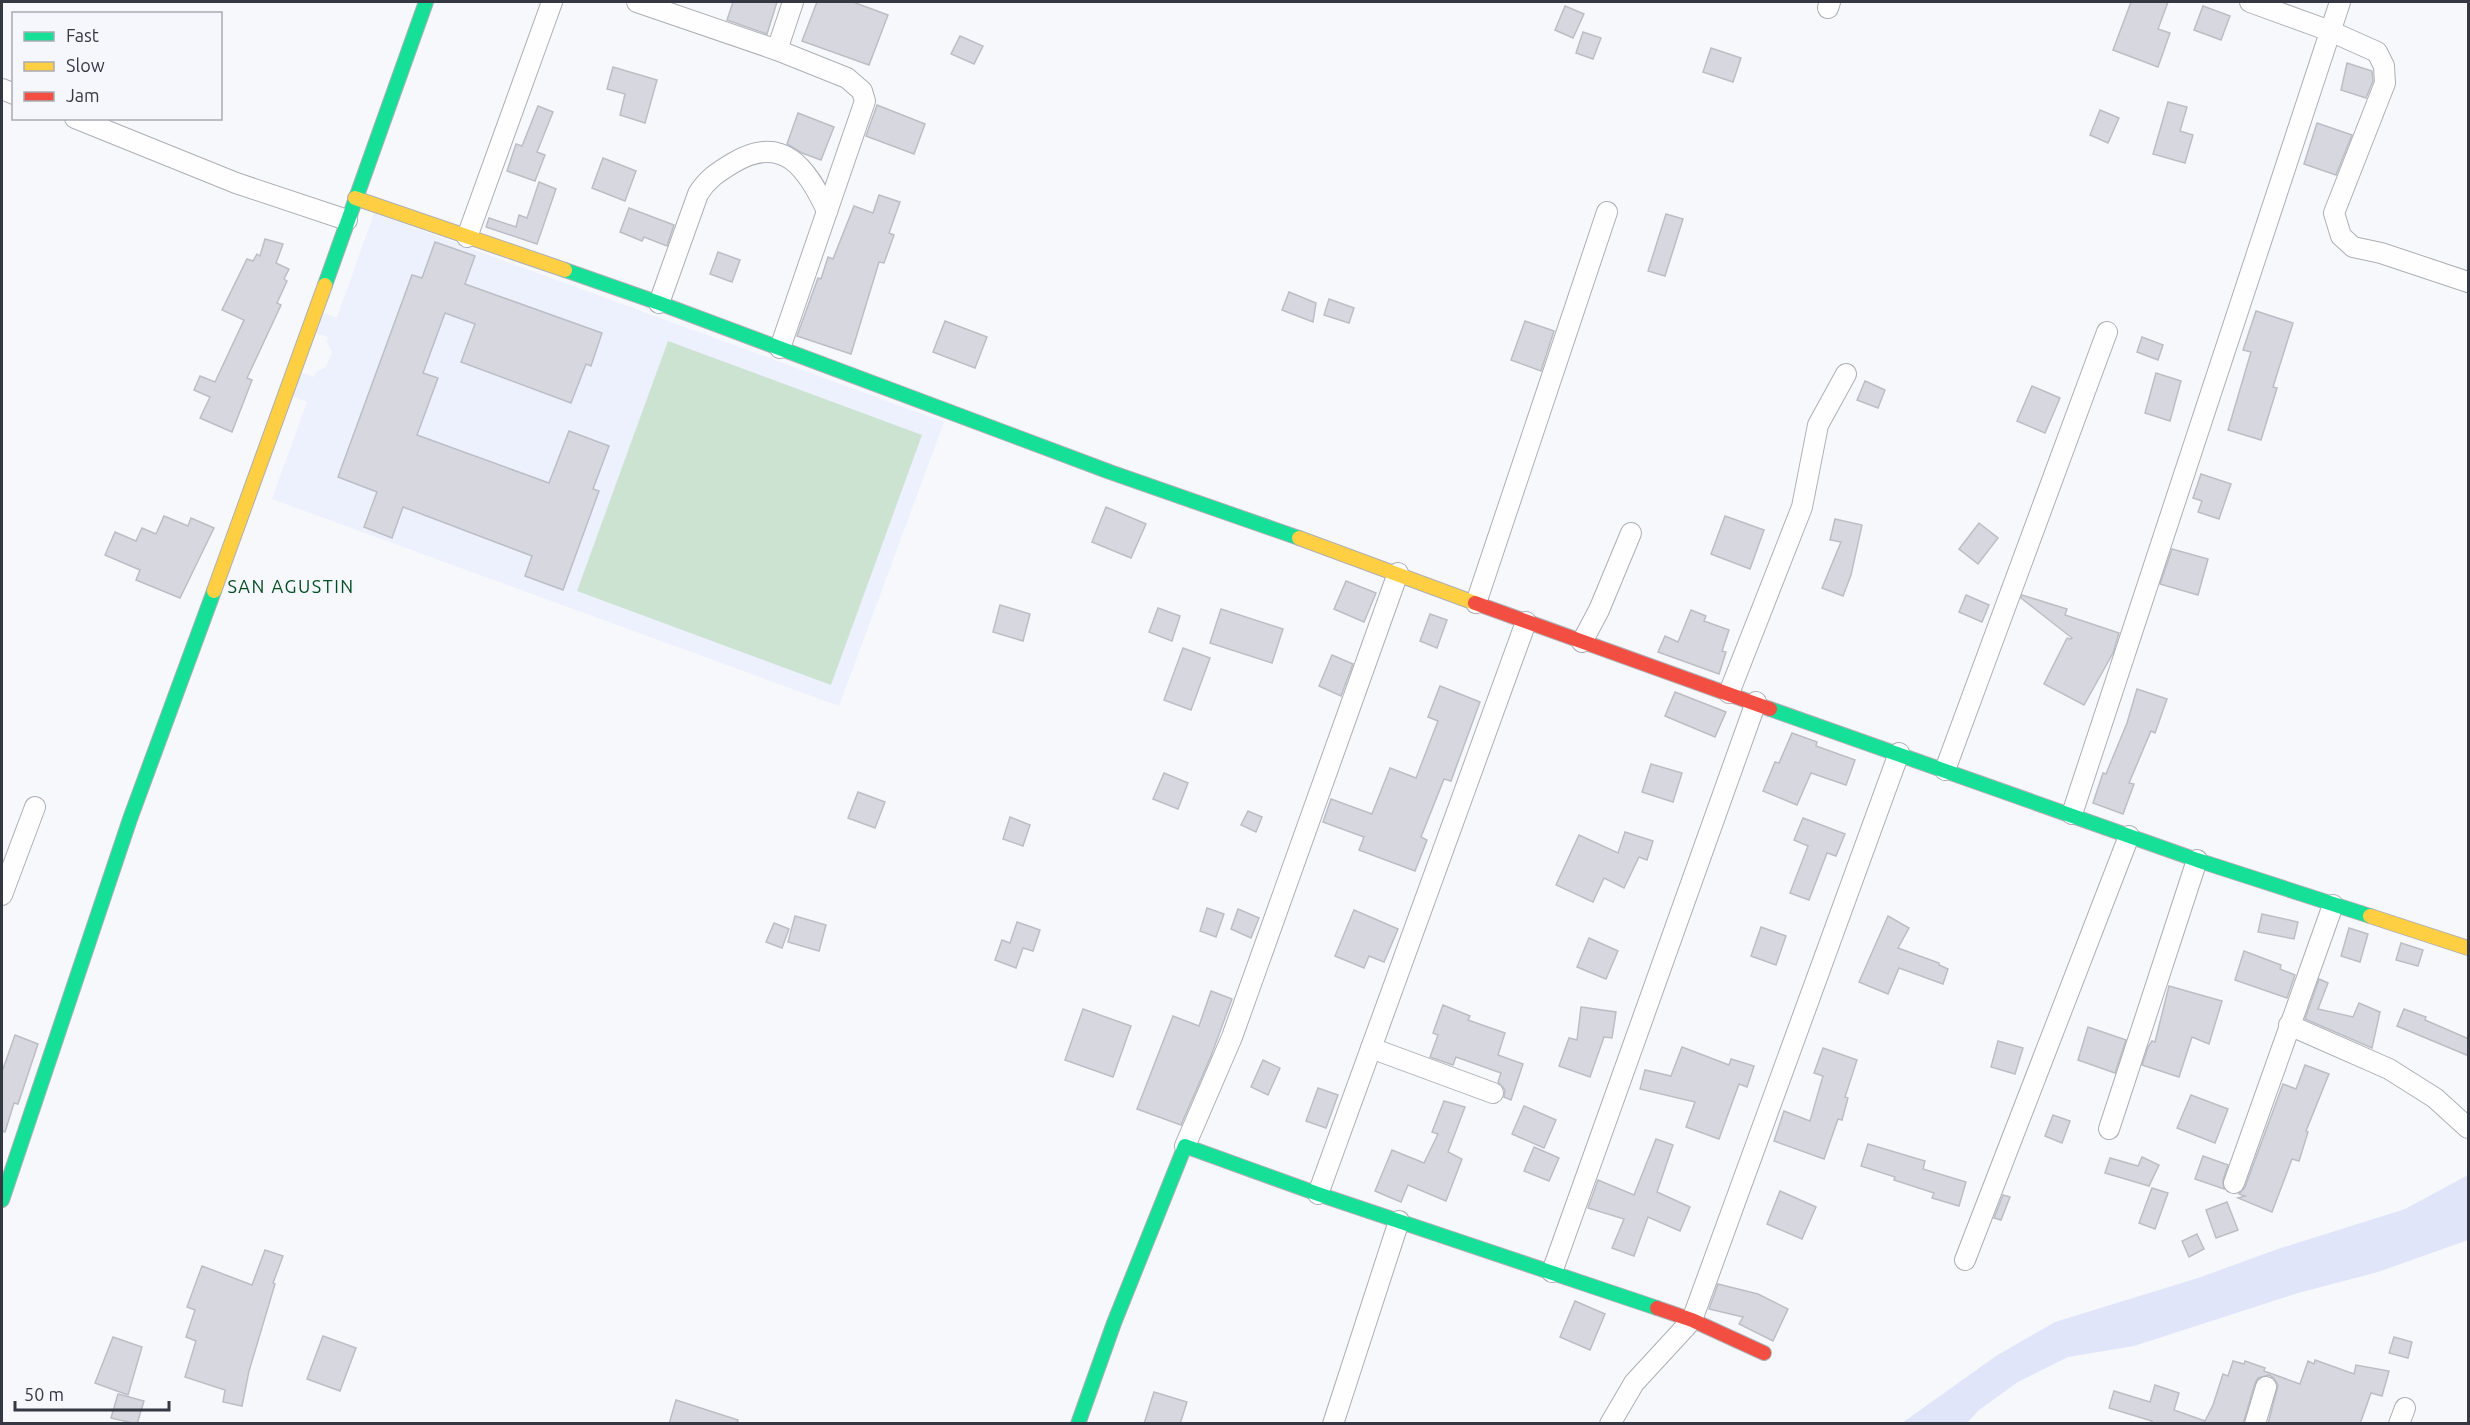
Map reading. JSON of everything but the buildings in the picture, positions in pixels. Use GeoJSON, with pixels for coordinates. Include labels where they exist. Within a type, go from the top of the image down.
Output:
{"type":"FeatureCollection","features":[{"type":"Feature","properties":{"kind":"street"},"geometry":{"type":"LineString","coordinates":[[2,1200],[130,819],[260,467],[426,2]]}},
{"type":"Feature","properties":{"kind":"street"},"geometry":{"type":"LineString","coordinates":[[467,237],[552,2]]}},
{"type":"Feature","properties":{"kind":"street"},"geometry":{"type":"LineString","coordinates":[[638,2],[671,7],[847,78],[856,84],[865,101],[780,348]]}},
{"type":"Feature","properties":{"kind":"street"},"geometry":{"type":"LineString","coordinates":[[777,50],[793,2]]}},
{"type":"Feature","properties":{"kind":"street"},"geometry":{"type":"LineString","coordinates":[[2250,2],[2330,31],[2377,52],[2384,66],[2385,83],[2334,213],[2341,236],[2353,247],[2381,253],[2469,282]]}},
{"type":"Feature","properties":{"kind":"street"},"geometry":{"type":"LineString","coordinates":[[2072,814],[2340,2]]}},
{"type":"Feature","properties":{"kind":"street"},"geometry":{"type":"LineString","coordinates":[[80,120],[236,183],[347,220]]}},
{"type":"Feature","properties":{"kind":"street"},"geometry":{"type":"LineString","coordinates":[[659,303],[698,194],[705,182],[742,158],[758,151],[770,151],[791,160],[811,178],[827,211]]}},
{"type":"Feature","properties":{"kind":"street"},"geometry":{"type":"LineString","coordinates":[[355,198],[659,303],[1110,472],[1398,573],[1582,642],[2197,860],[2469,948]]}},
{"type":"Feature","properties":{"kind":"street"},"geometry":{"type":"LineString","coordinates":[[1476,603],[1607,212]]}},
{"type":"Feature","properties":{"kind":"street"},"geometry":{"type":"LineString","coordinates":[[1945,770],[2107,332]]}},
{"type":"Feature","properties":{"kind":"street"},"geometry":{"type":"LineString","coordinates":[[1729,693],[1802,507],[1818,425],[1846,374]]}},
{"type":"Feature","properties":{"kind":"street"},"geometry":{"type":"LineString","coordinates":[[1582,642],[1606,594],[1630,533]]}},
{"type":"Feature","properties":{"kind":"street"},"geometry":{"type":"LineString","coordinates":[[1078,1424],[1114,1323],[1185,1146],[1232,1037],[1398,573]]}},
{"type":"Feature","properties":{"kind":"street"},"geometry":{"type":"LineString","coordinates":[[1317,1194],[1526,622]]}},
{"type":"Feature","properties":{"kind":"street"},"geometry":{"type":"LineString","coordinates":[[1552,1272],[1756,702]]}},
{"type":"Feature","properties":{"kind":"street"},"geometry":{"type":"LineString","coordinates":[[1610,1424],[1634,1383],[1692,1320],[1899,753]]}},
{"type":"Feature","properties":{"kind":"street"},"geometry":{"type":"LineString","coordinates":[[2,895],[35,807]]}},
{"type":"Feature","properties":{"kind":"street"},"geometry":{"type":"LineString","coordinates":[[1965,1260],[2129,836]]}},
{"type":"Feature","properties":{"kind":"street"},"geometry":{"type":"LineString","coordinates":[[2109,1129],[2197,860]]}},
{"type":"Feature","properties":{"kind":"street"},"geometry":{"type":"LineString","coordinates":[[2234,1183],[2333,905]]}},
{"type":"Feature","properties":{"kind":"street"},"geometry":{"type":"LineString","coordinates":[[2289,1025],[2389,1069],[2435,1098],[2469,1128]]}},
{"type":"Feature","properties":{"kind":"street"},"geometry":{"type":"LineString","coordinates":[[1371,1048],[1493,1093]]}},
{"type":"Feature","properties":{"kind":"street"},"geometry":{"type":"LineString","coordinates":[[1185,1146],[1317,1194],[1692,1320],[1764,1353]]}},
{"type":"Feature","properties":{"kind":"street"},"geometry":{"type":"LineString","coordinates":[[1333,1424],[1399,1221]]}},
{"type":"Feature","properties":{"kind":"street"},"geometry":{"type":"LineString","coordinates":[[2256,1424],[2266,1387]]}},
{"type":"Feature","properties":{"kind":"shaded area"},"geometry":{"type":"Polygon","coordinates":[[[374,213],[944,422],[839,706],[272,499],[307,402],[292,396],[300,372],[314,377],[316,372],[326,367],[332,352],[327,342],[328,337],[314,332],[321,312],[337,318],[374,213]]]}},
{"type":"Feature","properties":{"kind":"green space"},"geometry":{"type":"Polygon","coordinates":[[[668,341],[922,435],[831,685],[577,591],[668,341]]]}},
{"type":"Feature","properties":{"kind":"water"},"geometry":{"type":"Polygon","coordinates":[[[2468,1175],[2468,1240],[2378,1272],[2298,1293],[2134,1346],[2068,1357],[2018,1382],[1979,1410],[1967,1423],[1902,1423],[1996,1356],[2055,1322],[2198,1278],[2278,1249],[2405,1209],[2468,1175]]]}},
{"type":"Feature","properties":{"kind":"traffic: fast"},"geometry":{"type":"LineString","coordinates":[[325,285],[426,2]]}},
{"type":"Feature","properties":{"kind":"traffic: fast"},"geometry":{"type":"LineString","coordinates":[[565,270],[1110,472],[1299,538]]}},
{"type":"Feature","properties":{"kind":"traffic: fast"},"geometry":{"type":"LineString","coordinates":[[2,1200],[130,819],[214,591]]}},
{"type":"Feature","properties":{"kind":"traffic: fast"},"geometry":{"type":"LineString","coordinates":[[1770,709],[2197,860],[2370,916]]}},
{"type":"Feature","properties":{"kind":"traffic: fast"},"geometry":{"type":"LineString","coordinates":[[1078,1424],[1114,1323],[1185,1146],[1318,1194],[1657,1308]]}},
{"type":"Feature","properties":{"kind":"traffic: slow"},"geometry":{"type":"LineString","coordinates":[[355,198],[565,270]]}},
{"type":"Feature","properties":{"kind":"traffic: slow"},"geometry":{"type":"LineString","coordinates":[[214,591],[325,285]]}},
{"type":"Feature","properties":{"kind":"traffic: slow"},"geometry":{"type":"LineString","coordinates":[[1299,538],[1475,603]]}},
{"type":"Feature","properties":{"kind":"traffic: slow"},"geometry":{"type":"LineString","coordinates":[[2370,916],[2468,948]]}},
{"type":"Feature","properties":{"kind":"traffic: jam"},"geometry":{"type":"LineString","coordinates":[[1475,603],[1770,709]]}},
{"type":"Feature","properties":{"kind":"traffic: jam"},"geometry":{"type":"LineString","coordinates":[[1657,1308],[1692,1320],[1764,1353]]}},
{"type":"Feature","properties":{"kind":"district","name":"SAN AGUSTIN"},"geometry":{"type":"Point","coordinates":[291,587]}}]}
